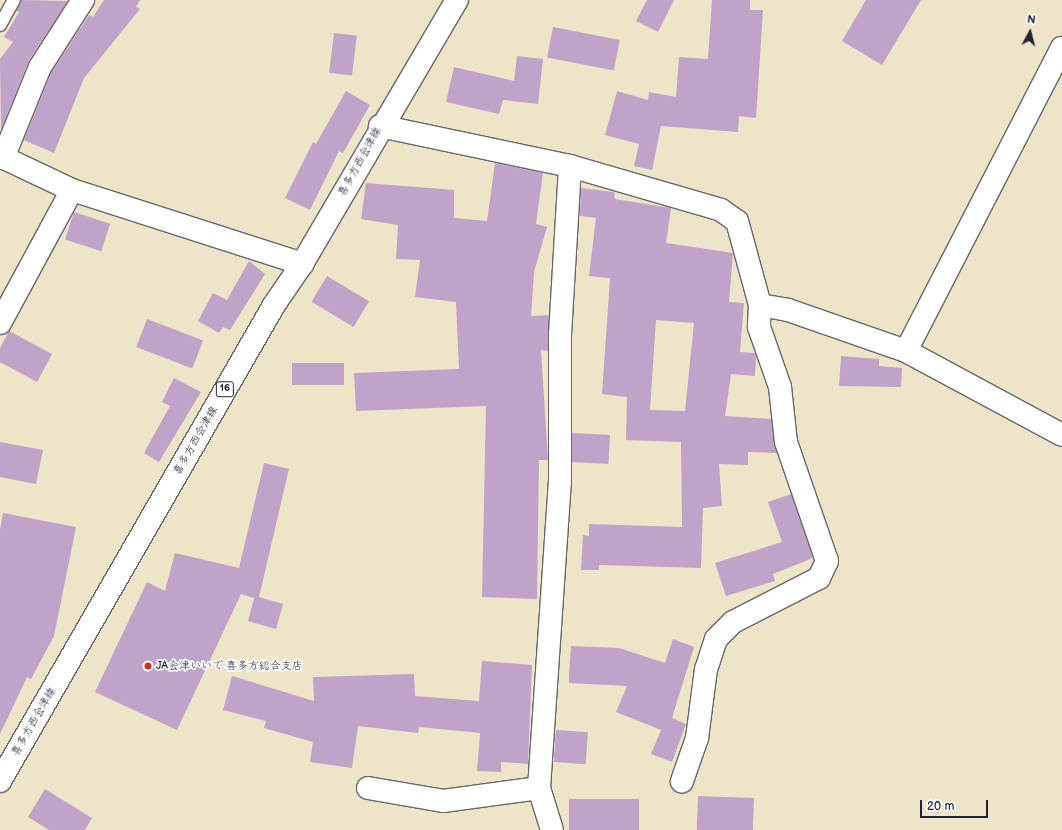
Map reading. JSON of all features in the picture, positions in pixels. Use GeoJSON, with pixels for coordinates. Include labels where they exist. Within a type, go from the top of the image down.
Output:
{"type":"FeatureCollection","features":[{"type":"Feature","properties":{"kind":"street"},"geometry":{"type":"LineString","coordinates":[[83,0],[40,67],[2,157],[72,190],[302,264]]}},
{"type":"Feature","properties":{"kind":"street","name":"喜多方西会津線"},"geometry":{"type":"LineString","coordinates":[[0,782],[274,305],[302,264],[380,126],[457,0]]}},
{"type":"Feature","properties":{"kind":"street"},"geometry":{"type":"LineString","coordinates":[[906,350],[1062,48]]}},
{"type":"Feature","properties":{"kind":"street"},"geometry":{"type":"LineString","coordinates":[[380,126],[570,166],[721,210],[737,221],[760,305],[759,327],[780,388],[786,442],[828,561],[819,578],[733,622],[716,639],[706,669],[697,738],[682,781]]}},
{"type":"Feature","properties":{"kind":"street"},"geometry":{"type":"LineString","coordinates":[[552,830],[539,788],[560,482],[560,335],[570,166]]}},
{"type":"Feature","properties":{"kind":"street"},"geometry":{"type":"LineString","coordinates":[[0,322],[72,190]]}},
{"type":"Feature","properties":{"kind":"street"},"geometry":{"type":"LineString","coordinates":[[760,305],[788,310],[906,350],[1062,435]]}},
{"type":"Feature","properties":{"kind":"street"},"geometry":{"type":"LineString","coordinates":[[368,788],[442,801],[539,788]]}},
{"type":"Feature","properties":{"kind":"lane"},"geometry":{"type":"LineString","coordinates":[[0,25],[14,0]]}},
{"type":"Feature","properties":{"kind":"building"},"geometry":{"type":"Polygon","coordinates":[[[21,0],[68,1],[29,60],[1,130],[0,59],[13,42],[4,37],[19,12],[16,11],[21,0]]]}},
{"type":"Feature","properties":{"kind":"building"},"geometry":{"type":"Polygon","coordinates":[[[104,0],[140,0],[136,7],[140,9],[84,78],[54,153],[24,140],[51,73],[89,15],[93,17],[104,0]]]}},
{"type":"Feature","properties":{"kind":"building"},"geometry":{"type":"Polygon","coordinates":[[[647,0],[674,0],[658,32],[636,21],[647,0]]]}},
{"type":"Feature","properties":{"kind":"building"},"geometry":{"type":"Polygon","coordinates":[[[712,0],[750,0],[750,10],[763,10],[756,118],[739,116],[738,132],[661,126],[652,170],[634,166],[639,144],[605,135],[617,91],[648,100],[649,92],[676,97],[679,57],[708,59],[712,0]]]}},
{"type":"Feature","properties":{"kind":"building"},"geometry":{"type":"Polygon","coordinates":[[[866,0],[921,0],[882,65],[842,41],[866,0]]]}},
{"type":"Feature","properties":{"kind":"building"},"geometry":{"type":"Polygon","coordinates":[[[553,27],[620,40],[614,70],[547,57],[553,27]]]}},
{"type":"Feature","properties":{"kind":"building"},"geometry":{"type":"Polygon","coordinates":[[[334,33],[357,36],[352,76],[329,73],[334,33]]]}},
{"type":"Feature","properties":{"kind":"building"},"geometry":{"type":"Polygon","coordinates":[[[517,56],[543,59],[538,104],[503,100],[499,114],[446,102],[454,67],[514,81],[517,56]]]}},
{"type":"Feature","properties":{"kind":"building"},"geometry":{"type":"Polygon","coordinates":[[[346,91],[370,105],[343,153],[339,151],[310,210],[285,198],[313,142],[316,144],[346,91]]]}},
{"type":"Feature","properties":{"kind":"building"},"geometry":{"type":"Polygon","coordinates":[[[495,163],[543,173],[536,224],[547,227],[534,272],[531,316],[549,315],[548,351],[541,350],[548,460],[539,460],[537,599],[482,597],[486,406],[356,411],[354,373],[459,369],[456,302],[415,297],[420,260],[396,259],[398,225],[361,219],[366,183],[454,190],[454,218],[487,221],[495,163]]]}},
{"type":"Feature","properties":{"kind":"building"},"geometry":{"type":"Polygon","coordinates":[[[581,188],[614,192],[615,199],[671,208],[666,243],[733,253],[729,302],[744,303],[740,352],[755,353],[756,358],[755,376],[731,374],[725,416],[771,419],[777,453],[748,452],[748,465],[719,464],[722,506],[703,508],[701,568],[599,565],[599,570],[581,570],[583,535],[589,536],[589,524],[682,527],[681,442],[626,440],[627,397],[602,394],[610,278],[589,276],[596,218],[580,216],[581,188]],[[656,320],[650,410],[685,411],[694,323],[656,320]]]}},
{"type":"Feature","properties":{"kind":"building"},"geometry":{"type":"Polygon","coordinates":[[[74,212],[110,224],[101,251],[65,240],[74,212]]]}},
{"type":"Feature","properties":{"kind":"building"},"geometry":{"type":"Polygon","coordinates":[[[249,261],[265,274],[230,330],[223,327],[219,333],[198,321],[213,293],[227,300],[249,261]]]}},
{"type":"Feature","properties":{"kind":"building"},"geometry":{"type":"Polygon","coordinates":[[[327,276],[369,301],[354,327],[312,302],[327,276]]]}},
{"type":"Feature","properties":{"kind":"building"},"geometry":{"type":"Polygon","coordinates":[[[147,319],[203,341],[192,369],[136,347],[147,319]]]}},
{"type":"Feature","properties":{"kind":"building"},"geometry":{"type":"Polygon","coordinates":[[[9,331],[52,354],[37,382],[0,362],[0,348],[9,331]]]}},
{"type":"Feature","properties":{"kind":"building"},"geometry":{"type":"Polygon","coordinates":[[[841,356],[879,359],[879,366],[902,368],[901,387],[839,386],[841,356]]]}},
{"type":"Feature","properties":{"kind":"building"},"geometry":{"type":"Polygon","coordinates":[[[292,363],[344,363],[344,385],[292,385],[292,363]]]}},
{"type":"Feature","properties":{"kind":"building"},"geometry":{"type":"Polygon","coordinates":[[[174,378],[201,392],[159,462],[144,453],[170,406],[162,402],[174,378]]]}},
{"type":"Feature","properties":{"kind":"building"},"geometry":{"type":"Polygon","coordinates":[[[572,433],[610,435],[608,464],[570,462],[572,433]]]}},
{"type":"Feature","properties":{"kind":"building"},"geometry":{"type":"Polygon","coordinates":[[[0,442],[43,450],[36,484],[0,477],[0,442]]]}},
{"type":"Feature","properties":{"kind":"building"},"geometry":{"type":"Polygon","coordinates":[[[264,463],[289,469],[259,597],[283,604],[276,629],[248,621],[254,598],[241,594],[177,730],[95,692],[147,582],[165,591],[175,553],[239,568],[264,463]]]}},
{"type":"Feature","properties":{"kind":"building"},"geometry":{"type":"Polygon","coordinates":[[[791,494],[813,558],[773,574],[775,581],[726,596],[715,563],[782,542],[768,502],[791,494]]]}},
{"type":"Feature","properties":{"kind":"building"},"geometry":{"type":"Polygon","coordinates":[[[3,513],[76,527],[54,636],[31,679],[27,677],[0,734],[0,530],[3,513]]]}},
{"type":"Feature","properties":{"kind":"building"},"geometry":{"type":"Polygon","coordinates":[[[673,639],[694,647],[672,718],[686,724],[672,762],[651,754],[661,730],[616,712],[627,686],[569,683],[569,675],[571,646],[619,648],[665,663],[673,639]]]}},
{"type":"Feature","properties":{"kind":"building"},"geometry":{"type":"Polygon","coordinates":[[[482,661],[532,665],[528,764],[501,762],[501,772],[477,771],[480,733],[419,727],[418,733],[358,726],[352,768],[310,762],[313,742],[264,728],[266,721],[223,710],[232,676],[314,701],[313,677],[414,674],[415,696],[479,701],[482,661]]]}},
{"type":"Feature","properties":{"kind":"building"},"geometry":{"type":"Polygon","coordinates":[[[556,730],[588,732],[586,764],[554,762],[556,730]]]}},
{"type":"Feature","properties":{"kind":"building"},"geometry":{"type":"Polygon","coordinates":[[[45,789],[92,818],[85,830],[49,830],[28,817],[45,789]]]}},
{"type":"Feature","properties":{"kind":"building"},"geometry":{"type":"Polygon","coordinates":[[[698,796],[754,798],[753,830],[697,830],[698,796]]]}},
{"type":"Feature","properties":{"kind":"building"},"geometry":{"type":"Polygon","coordinates":[[[569,799],[639,799],[639,830],[569,830],[569,799]]]}},
{"type":"Feature","properties":{"kind":"place","name":"JA会津いいで 喜多方総合支店"},"geometry":{"type":"Point","coordinates":[148,666]}}]}
